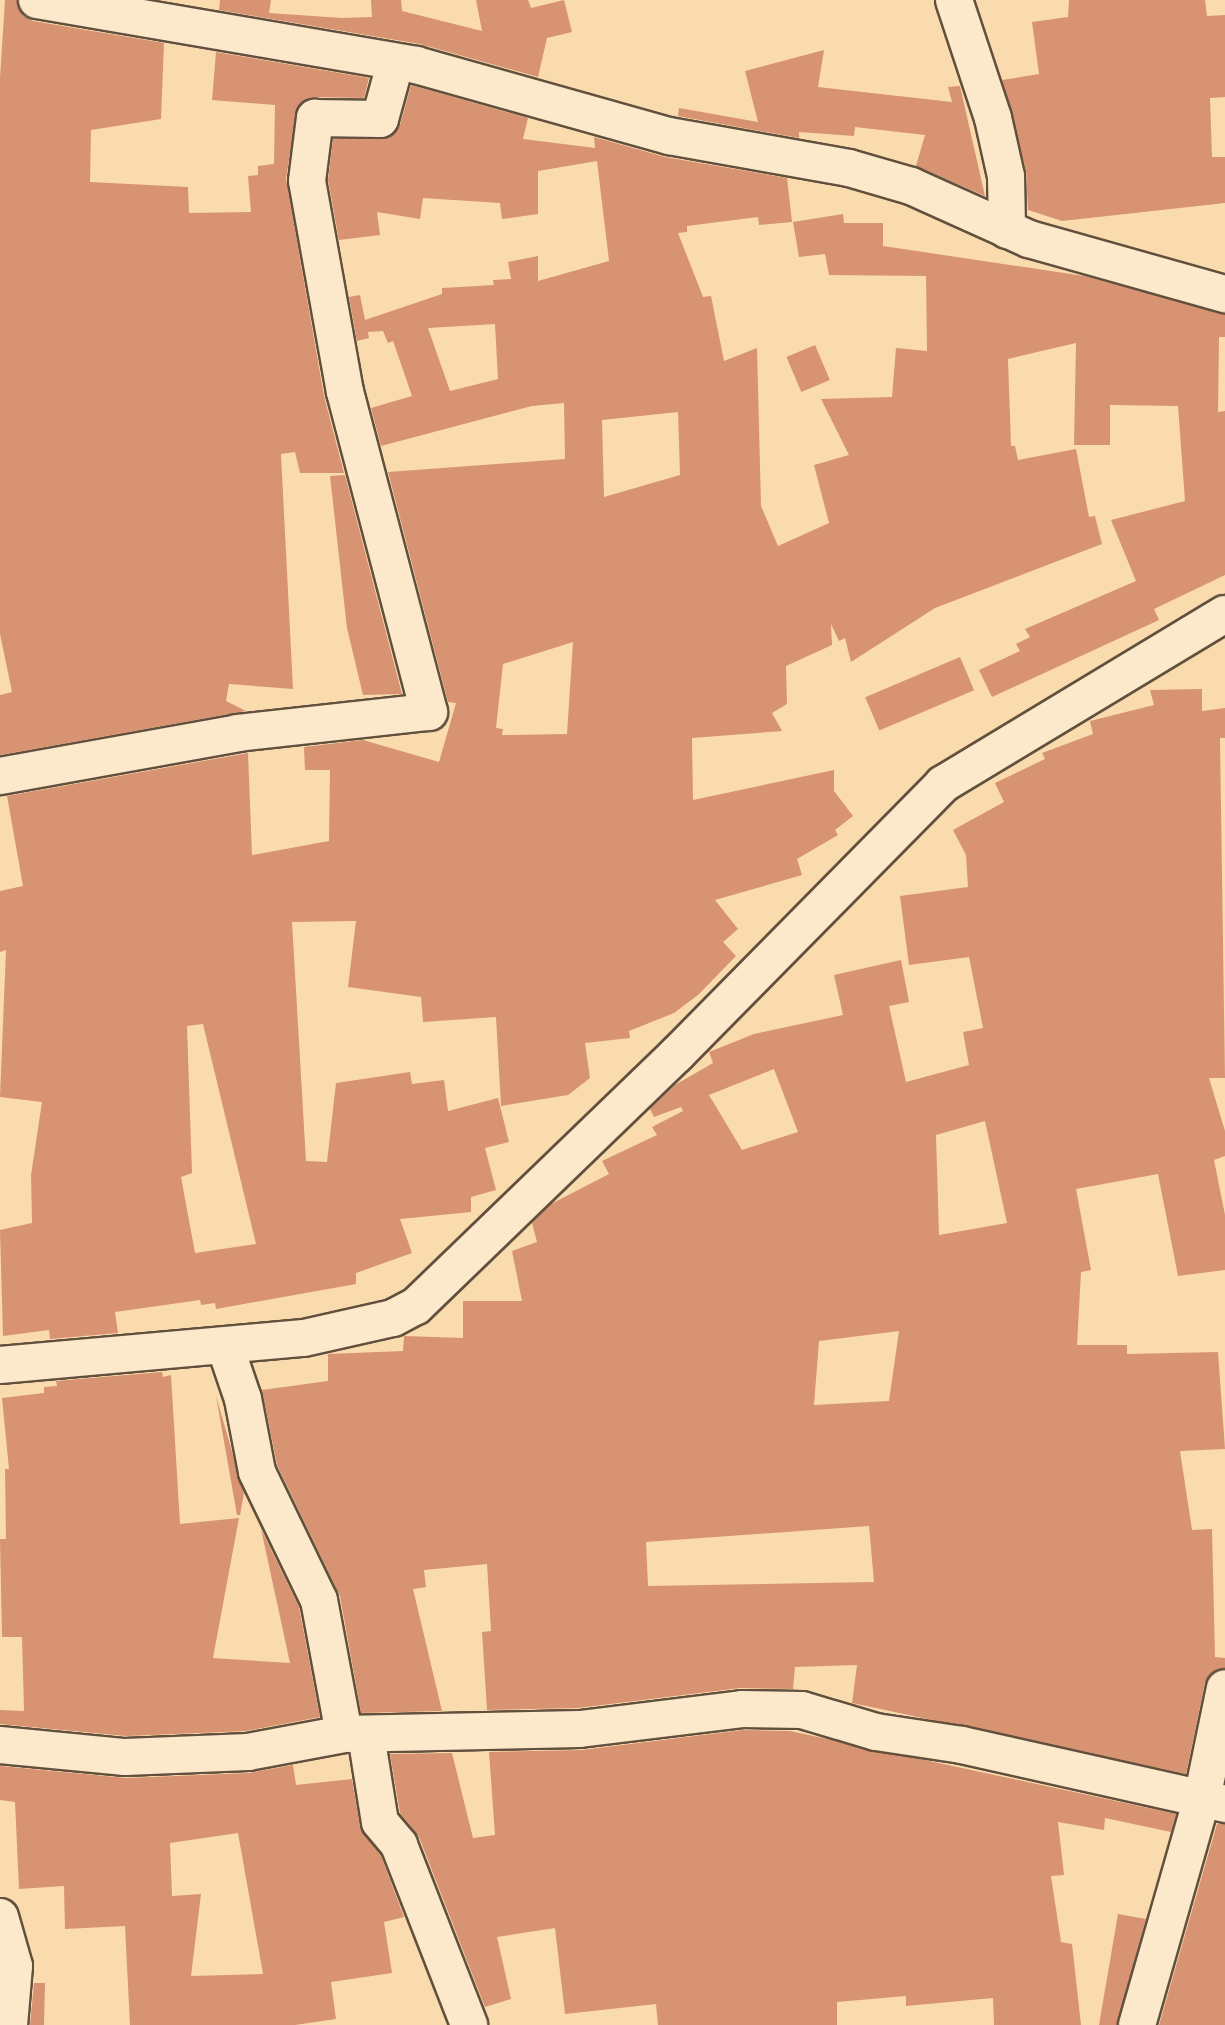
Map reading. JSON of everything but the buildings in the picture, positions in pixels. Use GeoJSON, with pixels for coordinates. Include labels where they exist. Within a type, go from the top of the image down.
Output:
{"type":"FeatureCollection","features":[{"type":"Feature","properties":{"kind":"street"},"geometry":{"type":"LineString","coordinates":[[37,0],[395,64],[416,65],[669,136],[849,168],[911,186],[1007,230],[1225,294]]}},
{"type":"Feature","properties":{"kind":"street"},"geometry":{"type":"LineString","coordinates":[[954,0],[993,118],[1006,176],[1007,230]]}},
{"type":"Feature","properties":{"kind":"street"},"geometry":{"type":"LineString","coordinates":[[0,776],[238,733],[429,712],[345,392],[307,181],[315,118],[380,119],[395,64]]}},
{"type":"Feature","properties":{"kind":"street"},"geometry":{"type":"LineString","coordinates":[[0,1365],[304,1338],[393,1318],[416,1306],[677,1054],[943,784],[1225,614]]}},
{"type":"Feature","properties":{"kind":"street"},"geometry":{"type":"LineString","coordinates":[[225,1346],[243,1399],[257,1472],[319,1600],[380,1822],[399,1845],[469,2025]]}},
{"type":"Feature","properties":{"kind":"street"},"geometry":{"type":"LineString","coordinates":[[1137,2025],[1214,1801],[1225,1688]]}},
{"type":"Feature","properties":{"kind":"street"},"geometry":{"type":"LineString","coordinates":[[0,1745],[125,1757],[248,1752],[355,1735],[580,1729],[742,1709],[802,1710],[876,1732],[962,1745],[1214,1801]]}},
{"type":"Feature","properties":{"kind":"street"},"geometry":{"type":"LineString","coordinates":[[0,1917],[14,1966],[9,2025]]}}]}
